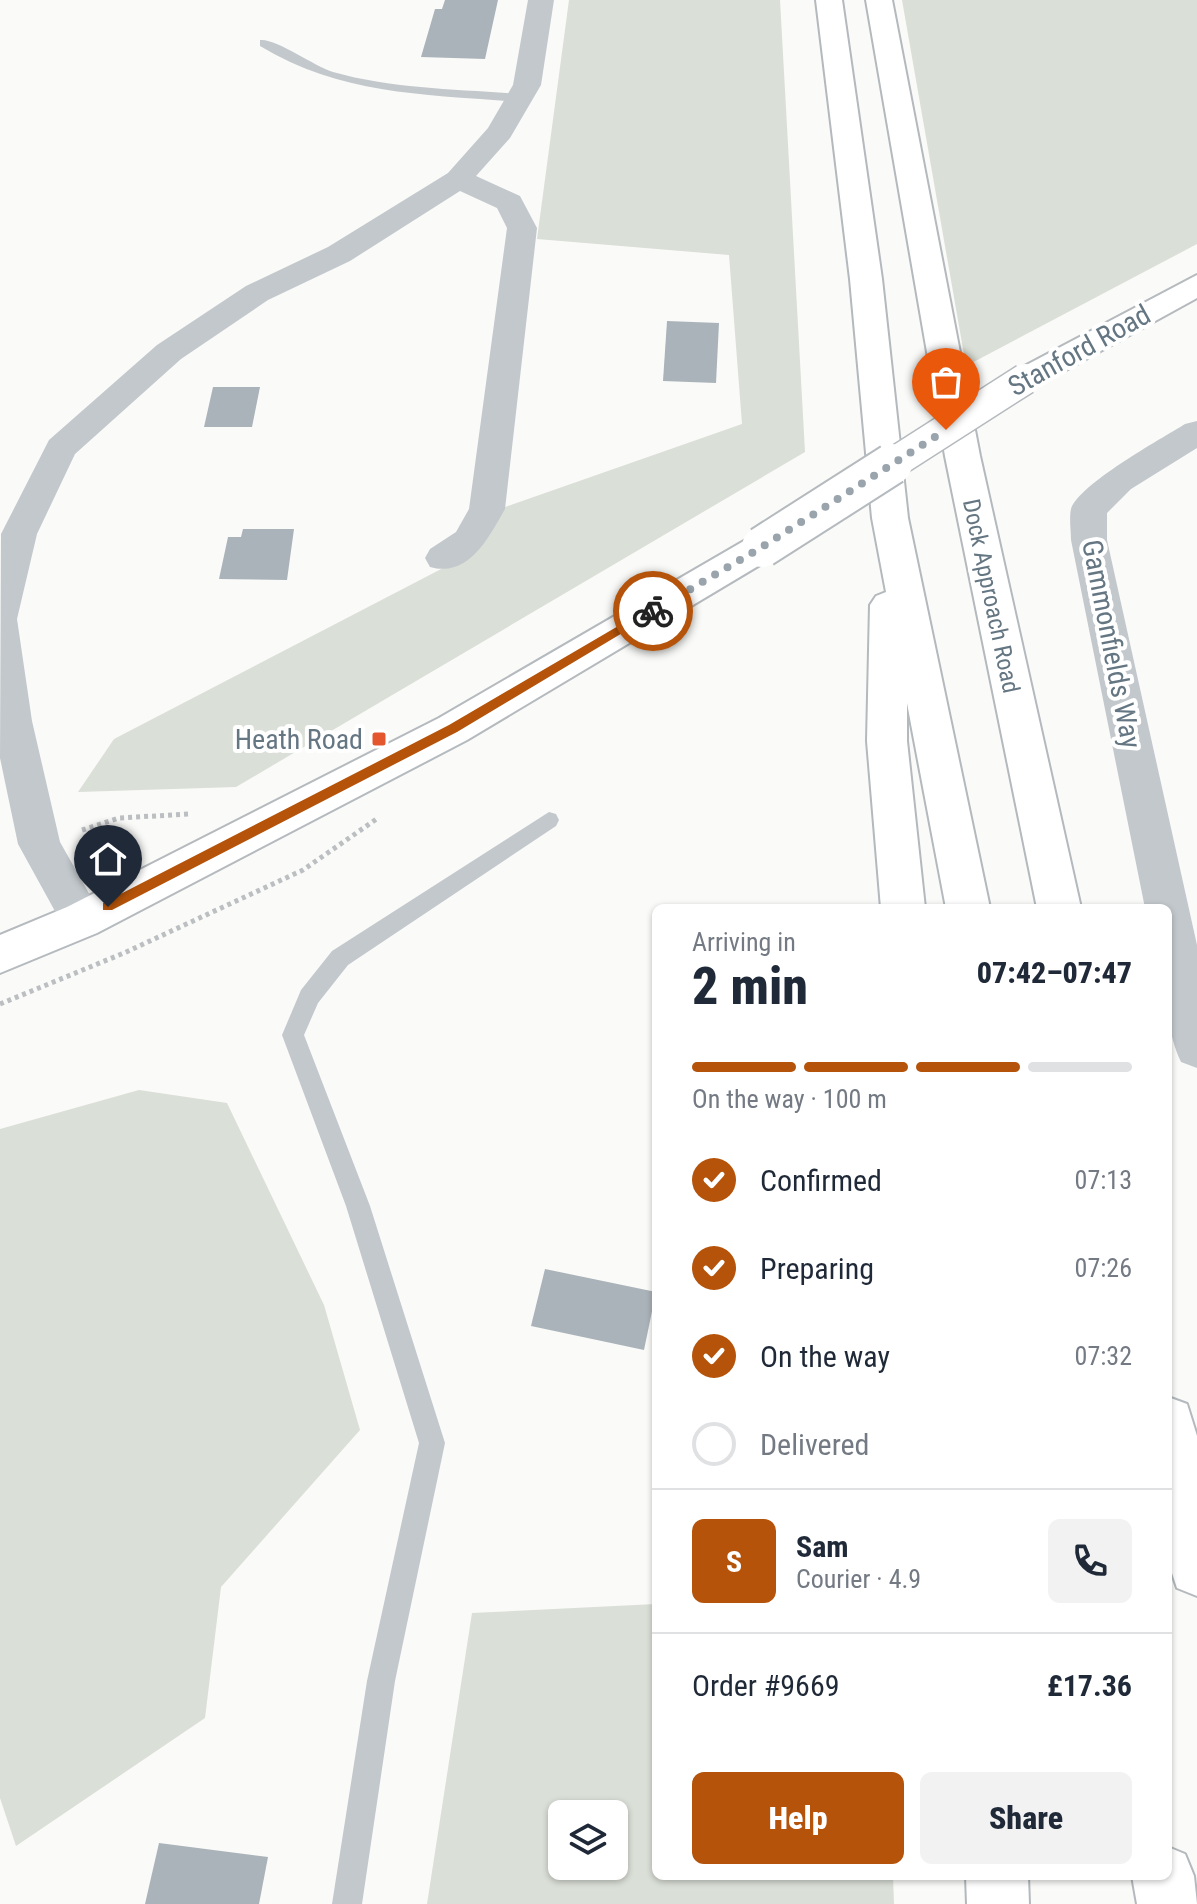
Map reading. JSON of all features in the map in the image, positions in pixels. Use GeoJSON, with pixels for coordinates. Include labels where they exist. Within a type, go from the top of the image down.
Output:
{"type":"FeatureCollection","features":[{"type":"Feature","properties":{"kind":"main road"},"geometry":{"type":"LineString","coordinates":[[829,0],[866,279],[890,518],[967,904]]}},
{"type":"Feature","properties":{"kind":"main road","name":"Dock Approach Road"},"geometry":{"type":"LineString","coordinates":[[879,0],[927,281],[999,640],[1058,904]]}},
{"type":"Feature","properties":{"kind":"main road","name":"Stanford Road"},"geometry":{"type":"LineString","coordinates":[[0,955],[82,920],[453,729],[762,547],[1025,379],[1197,285]]}},
{"type":"Feature","properties":{"kind":"main road"},"geometry":{"type":"LineString","coordinates":[[890,518],[887,741],[903,904]]}},
{"type":"Feature","properties":{"kind":"main road"},"geometry":{"type":"LineString","coordinates":[[1172,1443],[1197,1568]]}},
{"type":"Feature","properties":{"kind":"main road"},"geometry":{"type":"LineString","coordinates":[[997,1880],[998,1904]]}},
{"type":"Feature","properties":{"kind":"main road"},"geometry":{"type":"LineString","coordinates":[[1164,1880],[1168,1904]]}},
{"type":"Feature","properties":{"kind":"street"},"geometry":{"type":"LineString","coordinates":[[82,920],[39,844],[12,721],[0,620],[19,534],[61,448],[169,352],[257,293],[339,254],[458,179],[500,132],[527,85],[541,0]]}},
{"type":"Feature","properties":{"kind":"street"},"geometry":{"type":"LineString","coordinates":[[443,558],[469,541],[487,509],[522,228],[509,202],[458,179]]}},
{"type":"Feature","properties":{"kind":"street","name":"Gammonfields Way"},"geometry":{"type":"LineString","coordinates":[[1167,904],[1089,540],[1089,509],[1119,481],[1197,432]]}},
{"type":"Feature","properties":{"kind":"street","name":"Gammonfields Way"},"geometry":{"type":"LineString","coordinates":[[1172,929],[1197,1048]]}},
{"type":"Feature","properties":{"kind":"lane"},"geometry":{"type":"LineString","coordinates":[[265,43],[301,64],[329,75],[519,98]]}},
{"type":"Feature","properties":{"kind":"lane"},"geometry":{"type":"LineString","coordinates":[[347,1904],[381,1681],[432,1443],[358,1206],[293,1035],[309,997],[340,958],[549,820]]}},
{"type":"Feature","properties":{"kind":"shaded area"},"geometry":{"type":"Polygon","coordinates":[[[569,0],[780,0],[805,452],[236,787],[78,792],[114,739],[472,553],[502,508],[742,424],[729,255],[537,239],[569,0]]]}},
{"type":"Feature","properties":{"kind":"shaded area"},"geometry":{"type":"Polygon","coordinates":[[[902,0],[1197,0],[1197,244],[966,366],[902,0]]]}},
{"type":"Feature","properties":{"kind":"shaded area"},"geometry":{"type":"Polygon","coordinates":[[[139,1090],[227,1103],[324,1305],[360,1430],[221,1587],[205,1718],[16,1846],[0,1798],[0,1129],[139,1090]]]}},
{"type":"Feature","properties":{"kind":"shaded area"},"geometry":{"type":"Polygon","coordinates":[[[652,1604],[652,1880],[893,1880],[894,1904],[427,1904],[472,1613],[652,1604]]]}},
{"type":"Feature","properties":{"kind":"building"},"geometry":{"type":"Polygon","coordinates":[[[445,0],[498,0],[485,59],[421,57],[435,9],[442,9],[445,0]]]}},
{"type":"Feature","properties":{"kind":"building"},"geometry":{"type":"Polygon","coordinates":[[[667,321],[719,323],[716,383],[663,381],[667,321]]]}},
{"type":"Feature","properties":{"kind":"building"},"geometry":{"type":"Polygon","coordinates":[[[213,387],[260,387],[252,427],[204,427],[213,387]]]}},
{"type":"Feature","properties":{"kind":"building"},"geometry":{"type":"Polygon","coordinates":[[[243,529],[294,529],[287,580],[219,579],[228,537],[241,537],[243,529]]]}},
{"type":"Feature","properties":{"kind":"building"},"geometry":{"type":"Polygon","coordinates":[[[545,1269],[652,1291],[652,1311],[644,1350],[531,1326],[545,1269]]]}},
{"type":"Feature","properties":{"kind":"building"},"geometry":{"type":"Polygon","coordinates":[[[159,1843],[268,1857],[259,1904],[145,1904],[159,1843]]]}},
{"type":"Feature","properties":{"kind":"way so far"},"geometry":{"type":"LineString","coordinates":[[653,611],[762,547],[946,430]]}},
{"type":"Feature","properties":{"kind":"place","name":"Heath Road"},"geometry":{"type":"Point","coordinates":[379,739]}},
{"type":"Feature","properties":{"kind":"route"},"geometry":{"type":"LineString","coordinates":[[108,907],[453,729],[653,611]]}}]}
